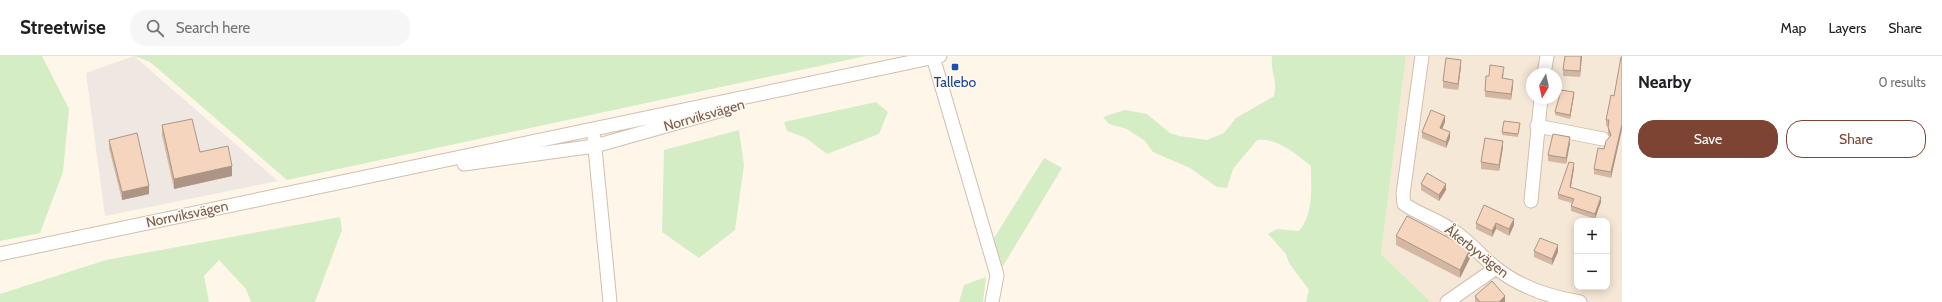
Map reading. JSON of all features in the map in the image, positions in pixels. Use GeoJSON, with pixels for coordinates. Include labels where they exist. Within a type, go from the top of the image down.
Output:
{"type":"FeatureCollection","features":[{"type":"Feature","properties":{"kind":"street","name":"Åkerbyvägen"},"geometry":{"type":"LineString","coordinates":[[1422,56],[1404,187],[1404,204],[1454,230],[1496,268],[1538,292],[1557,298],[1580,302]]}},
{"type":"Feature","properties":{"kind":"street"},"geometry":{"type":"LineString","coordinates":[[1545,68],[1547,56]]}},
{"type":"Feature","properties":{"kind":"street","name":"Norrviksvägen"},"geometry":{"type":"LineString","coordinates":[[0,254],[936,57],[996,275],[992,302]]}},
{"type":"Feature","properties":{"kind":"street","name":"Norrviksvägen"},"geometry":{"type":"LineString","coordinates":[[375,176],[595,146],[716,113],[812,83]]}},
{"type":"Feature","properties":{"kind":"street"},"geometry":{"type":"LineString","coordinates":[[1531,201],[1540,104]]}},
{"type":"Feature","properties":{"kind":"street","name":"Norrviksvägen"},"geometry":{"type":"LineString","coordinates":[[491,150],[539,135],[613,120],[677,112]]}},
{"type":"Feature","properties":{"kind":"street"},"geometry":{"type":"LineString","coordinates":[[1537,126],[1603,140]]}},
{"type":"Feature","properties":{"kind":"street"},"geometry":{"type":"LineString","coordinates":[[593,130],[610,302]]}},
{"type":"Feature","properties":{"kind":"street"},"geometry":{"type":"LineString","coordinates":[[1447,302],[1496,268]]}},
{"type":"Feature","properties":{"kind":"shaded area"},"geometry":{"type":"Polygon","coordinates":[[[134,56],[278,181],[105,216],[86,73],[134,56]]]}},
{"type":"Feature","properties":{"kind":"shaded area"},"geometry":{"type":"Polygon","coordinates":[[[1406,56],[1622,56],[1622,302],[1431,302],[1381,254],[1406,56]]]}},
{"type":"Feature","properties":{"kind":"green space"},"geometry":{"type":"Polygon","coordinates":[[[0,56],[42,56],[69,109],[63,172],[40,233],[0,241],[0,56]]]}},
{"type":"Feature","properties":{"kind":"green space"},"geometry":{"type":"Polygon","coordinates":[[[134,56],[866,56],[287,180],[150,62],[134,56]]]}},
{"type":"Feature","properties":{"kind":"green space"},"geometry":{"type":"Polygon","coordinates":[[[1272,56],[1406,56],[1381,254],[1431,302],[1306,302],[1309,290],[1289,263],[1286,254],[1268,234],[1277,229],[1299,231],[1304,224],[1311,200],[1311,166],[1286,147],[1272,141],[1257,140],[1233,169],[1227,188],[1217,187],[1190,168],[1153,152],[1145,141],[1127,129],[1109,124],[1103,117],[1125,110],[1147,114],[1170,133],[1179,136],[1207,140],[1224,133],[1236,118],[1274,96],[1275,85],[1272,56]]]}},
{"type":"Feature","properties":{"kind":"green space"},"geometry":{"type":"Polygon","coordinates":[[[876,102],[888,112],[879,134],[827,154],[806,138],[787,131],[784,122],[876,102]]]}},
{"type":"Feature","properties":{"kind":"green space"},"geometry":{"type":"Polygon","coordinates":[[[739,130],[744,165],[735,230],[699,258],[662,232],[664,150],[739,130]]]}},
{"type":"Feature","properties":{"kind":"green space"},"geometry":{"type":"Polygon","coordinates":[[[1044,158],[1062,168],[1000,271],[989,246],[1044,158]]]}},
{"type":"Feature","properties":{"kind":"green space"},"geometry":{"type":"Polygon","coordinates":[[[340,217],[342,230],[315,302],[251,302],[246,289],[219,260],[204,276],[209,302],[0,302],[0,294],[106,260],[340,217]]]}},
{"type":"Feature","properties":{"kind":"green space"},"geometry":{"type":"Polygon","coordinates":[[[986,277],[983,302],[959,302],[964,285],[986,277]]]}},
{"type":"Feature","properties":{"kind":"building"},"geometry":{"type":"Polygon","coordinates":[[[1565,56],[1581,56],[1580,71],[1563,70],[1565,56]]]}},
{"type":"Feature","properties":{"kind":"building"},"geometry":{"type":"Polygon","coordinates":[[[1621,57],[1622,124],[1611,172],[1594,169],[1598,148],[1604,149],[1606,141],[1611,135],[1608,127],[1609,120],[1606,120],[1611,95],[1614,96],[1621,57]]]}},
{"type":"Feature","properties":{"kind":"building"},"geometry":{"type":"Polygon","coordinates":[[[1446,58],[1461,60],[1458,84],[1443,81],[1446,58]]]}},
{"type":"Feature","properties":{"kind":"building"},"geometry":{"type":"Polygon","coordinates":[[[1490,65],[1504,67],[1502,78],[1513,80],[1511,94],[1485,91],[1486,76],[1489,76],[1490,65]]]}},
{"type":"Feature","properties":{"kind":"building"},"geometry":{"type":"Polygon","coordinates":[[[1562,90],[1574,92],[1570,115],[1555,112],[1557,104],[1562,104],[1562,90]]]}},
{"type":"Feature","properties":{"kind":"building"},"geometry":{"type":"Polygon","coordinates":[[[1431,110],[1445,116],[1440,128],[1450,132],[1446,142],[1422,132],[1431,110]]]}},
{"type":"Feature","properties":{"kind":"building"},"geometry":{"type":"Polygon","coordinates":[[[192,119],[200,152],[228,146],[232,166],[174,179],[162,125],[192,119]]]}},
{"type":"Feature","properties":{"kind":"building"},"geometry":{"type":"Polygon","coordinates":[[[1504,121],[1520,123],[1518,134],[1502,132],[1504,121]]]}},
{"type":"Feature","properties":{"kind":"building"},"geometry":{"type":"Polygon","coordinates":[[[137,133],[149,186],[122,192],[109,140],[137,133]]]}},
{"type":"Feature","properties":{"kind":"building"},"geometry":{"type":"Polygon","coordinates":[[[1553,134],[1570,137],[1566,158],[1548,155],[1553,134]]]}},
{"type":"Feature","properties":{"kind":"building"},"geometry":{"type":"Polygon","coordinates":[[[1485,138],[1503,141],[1499,165],[1481,162],[1485,138]]]}},
{"type":"Feature","properties":{"kind":"building"},"geometry":{"type":"Polygon","coordinates":[[[1569,162],[1574,163],[1570,187],[1601,197],[1595,214],[1571,206],[1574,199],[1558,194],[1569,162]]]}},
{"type":"Feature","properties":{"kind":"building"},"geometry":{"type":"Polygon","coordinates":[[[1427,173],[1446,184],[1439,195],[1421,184],[1427,173]]]}},
{"type":"Feature","properties":{"kind":"building"},"geometry":{"type":"Polygon","coordinates":[[[1484,205],[1514,219],[1509,229],[1496,223],[1492,231],[1476,223],[1484,205]]]}},
{"type":"Feature","properties":{"kind":"building"},"geometry":{"type":"Polygon","coordinates":[[[1407,216],[1470,249],[1460,270],[1396,236],[1407,216]]]}},
{"type":"Feature","properties":{"kind":"building"},"geometry":{"type":"Polygon","coordinates":[[[1540,238],[1558,245],[1552,259],[1534,251],[1540,238]]]}},
{"type":"Feature","properties":{"kind":"building"},"geometry":{"type":"Polygon","coordinates":[[[1492,281],[1505,296],[1499,302],[1480,302],[1475,296],[1492,281]]]}},
{"type":"Feature","properties":{"kind":"place","name":"Tallebo"},"geometry":{"type":"Point","coordinates":[955,67]}}]}
